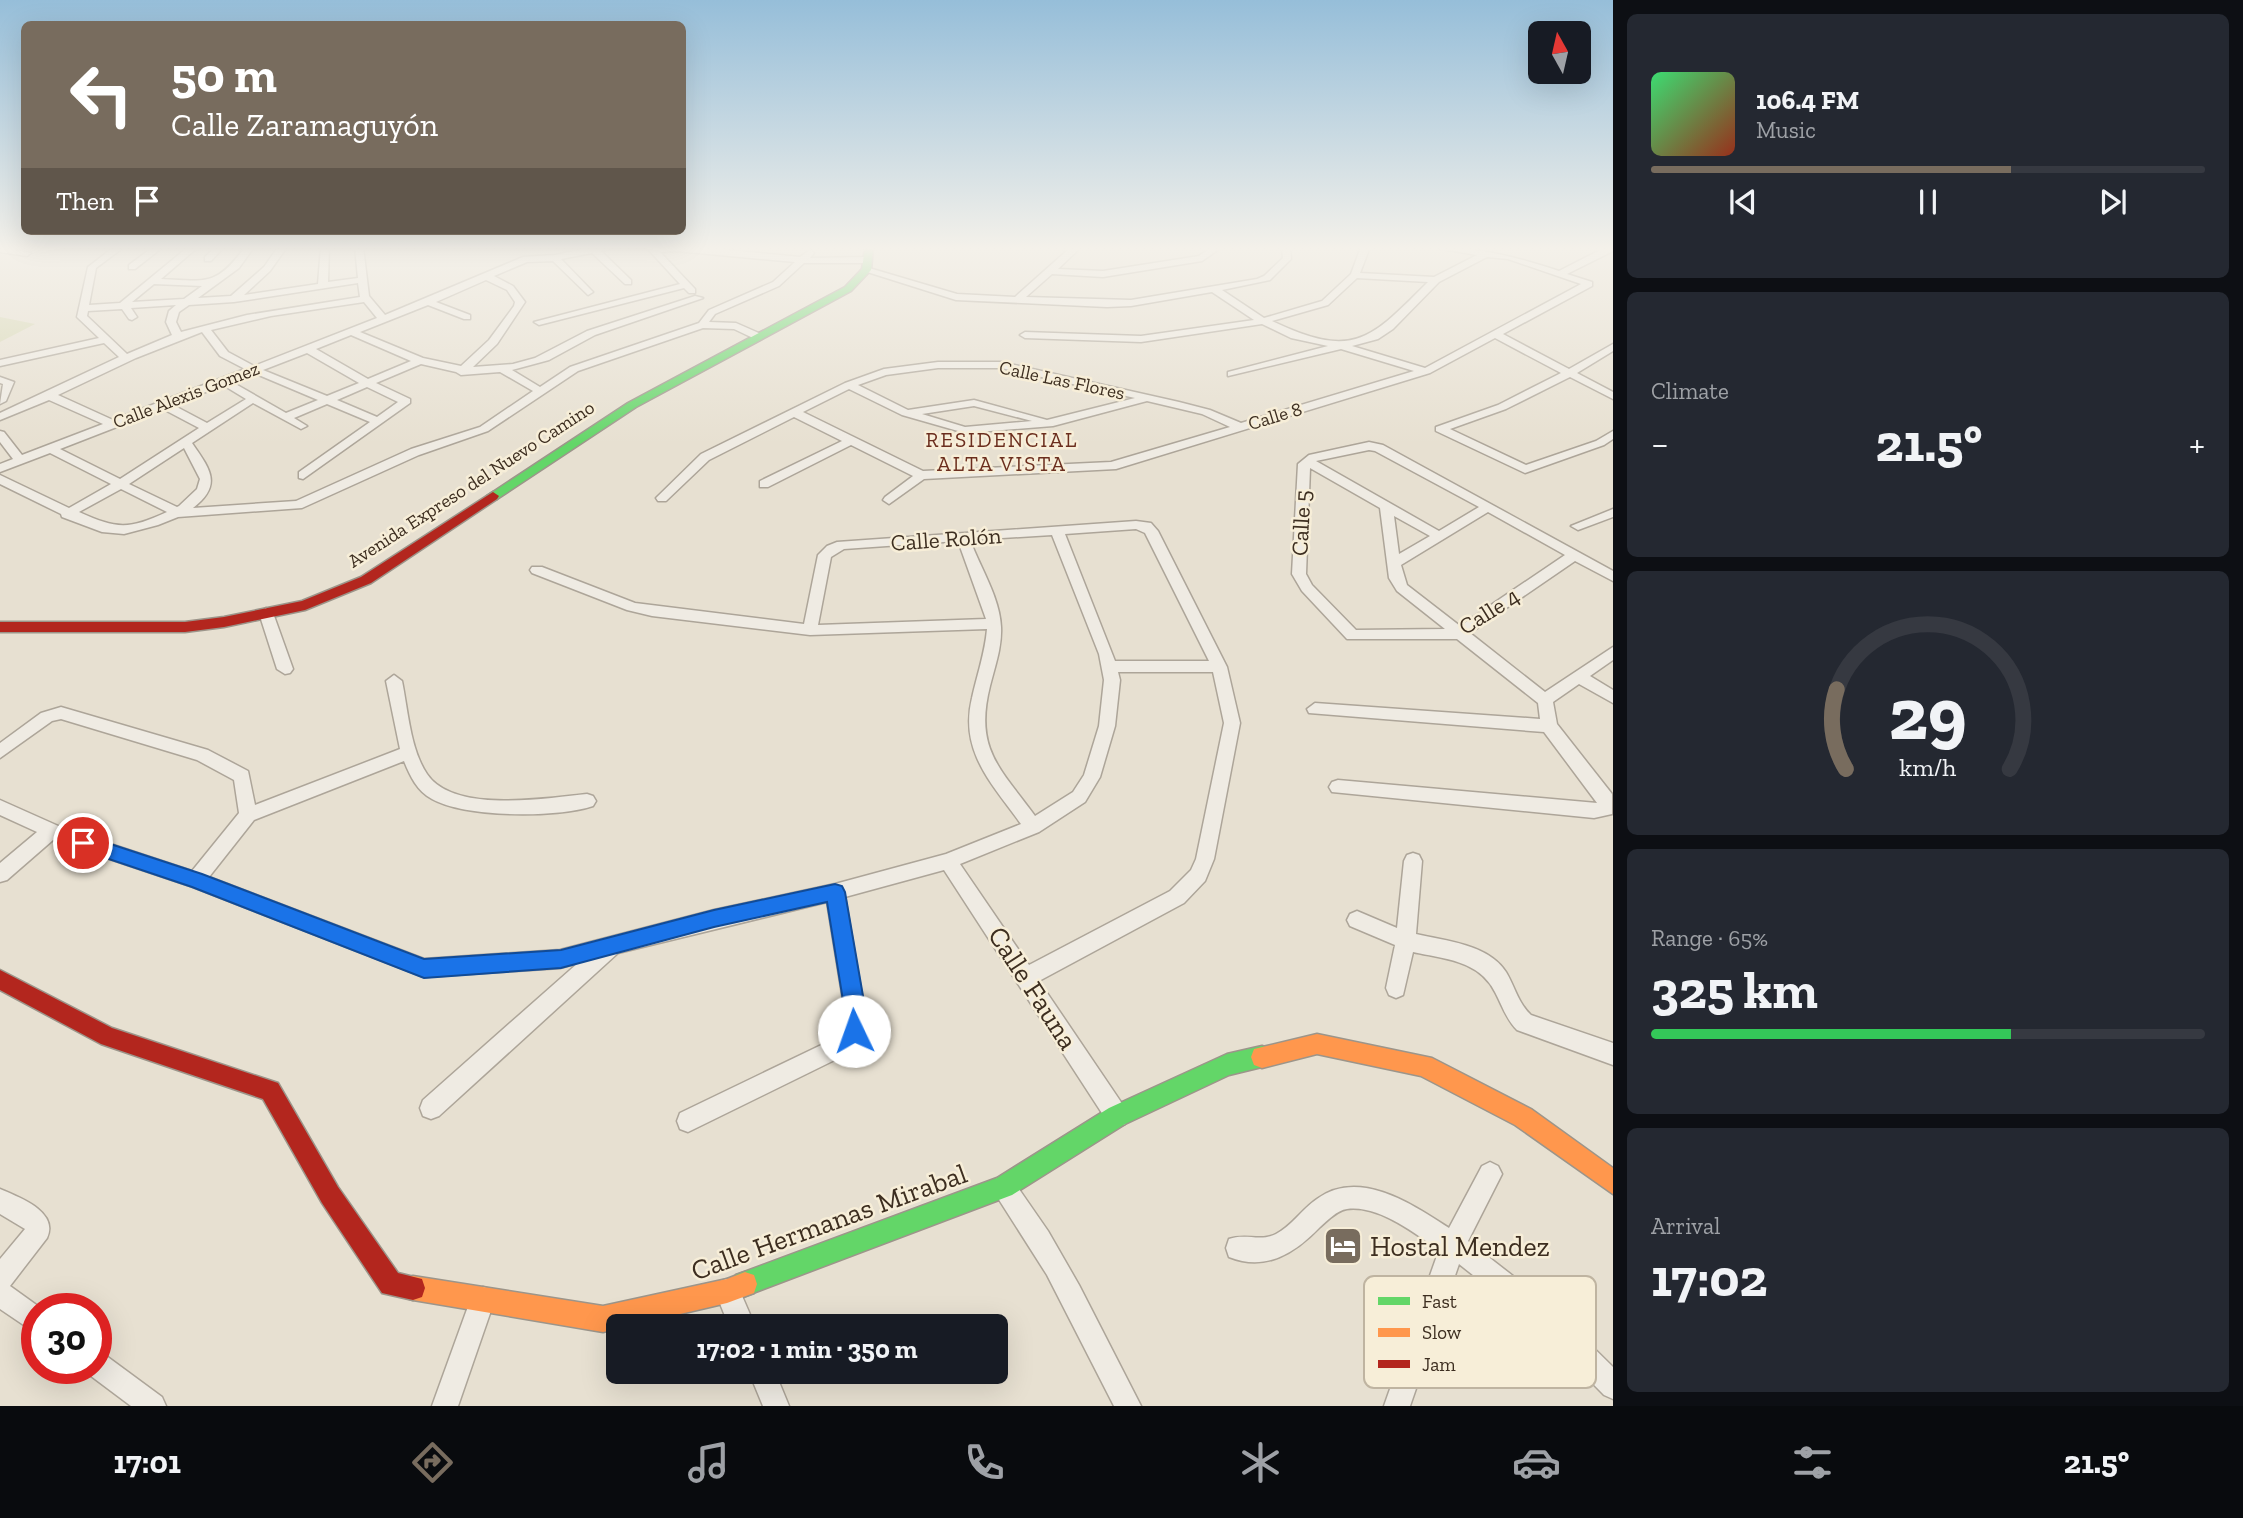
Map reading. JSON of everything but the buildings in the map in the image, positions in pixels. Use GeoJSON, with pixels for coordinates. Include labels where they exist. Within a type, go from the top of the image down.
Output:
{"type":"FeatureCollection","features":[{"type":"Feature","properties":{"kind":"street"},"geometry":{"type":"LineString","coordinates":[[83,313],[82,317],[126,358]]}},
{"type":"Feature","properties":{"kind":"street"},"geometry":{"type":"LineString","coordinates":[[129,313],[132,317]]}},
{"type":"Feature","properties":{"kind":"street"},"geometry":{"type":"LineString","coordinates":[[174,313],[172,322],[177,337]]}},
{"type":"Feature","properties":{"kind":"street"},"geometry":{"type":"LineString","coordinates":[[0,417],[50,397],[126,358],[177,337],[277,313]]}},
{"type":"Feature","properties":{"kind":"street"},"geometry":{"type":"LineString","coordinates":[[378,313],[383,319]]}},
{"type":"Feature","properties":{"kind":"street","name":"Calle Alexis Gomez"},"geometry":{"type":"LineString","coordinates":[[0,468],[400,313]]}},
{"type":"Feature","properties":{"kind":"street"},"geometry":{"type":"LineString","coordinates":[[456,313],[467,317]]}},
{"type":"Feature","properties":{"kind":"street"},"geometry":{"type":"LineString","coordinates":[[461,372],[493,342],[514,313]]}},
{"type":"Feature","properties":{"kind":"street"},"geometry":{"type":"LineString","coordinates":[[539,322],[576,313]]}},
{"type":"Feature","properties":{"kind":"street"},"geometry":{"type":"LineString","coordinates":[[350,331],[420,361],[461,372],[504,370],[542,359],[590,333],[653,313]]}},
{"type":"Feature","properties":{"kind":"street"},"geometry":{"type":"LineString","coordinates":[[702,325],[712,313]]}},
{"type":"Feature","properties":{"kind":"street","name":"Avenida Expreso del Nuevo Camino"},"geometry":{"type":"LineString","coordinates":[[0,626],[184,626],[305,605],[366,580],[632,405],[804,313]]}},
{"type":"Feature","properties":{"kind":"street"},"geometry":{"type":"LineString","coordinates":[[1250,313],[1296,336],[1342,346],[1426,371]]}},
{"type":"Feature","properties":{"kind":"street"},"geometry":{"type":"LineString","coordinates":[[1025,335],[1168,337],[1263,321],[1292,313]]}},
{"type":"Feature","properties":{"kind":"street"},"geometry":{"type":"LineString","coordinates":[[1232,374],[1374,337],[1403,313]]}},
{"type":"Feature","properties":{"kind":"street","name":"Calle 8"},"geometry":{"type":"LineString","coordinates":[[795,413],[921,475],[1112,466],[1426,371],[1537,313]]}},
{"type":"Feature","properties":{"kind":"street"},"geometry":{"type":"LineString","coordinates":[[0,479],[67,513],[111,530],[143,526],[178,513],[298,505],[415,452],[484,429],[574,369],[702,325],[736,326],[757,336]]}},
{"type":"Feature","properties":{"kind":"street"},"geometry":{"type":"LineString","coordinates":[[205,329],[224,354],[253,369],[378,421]]}},
{"type":"Feature","properties":{"kind":"street"},"geometry":{"type":"LineString","coordinates":[[1497,335],[1613,396]]}},
{"type":"Feature","properties":{"kind":"street"},"geometry":{"type":"LineString","coordinates":[[0,363],[107,338]]}},
{"type":"Feature","properties":{"kind":"street"},"geometry":{"type":"LineString","coordinates":[[1613,347],[1570,373],[1502,407],[1440,429],[1525,469],[1600,443],[1613,434]]}},
{"type":"Feature","properties":{"kind":"street"},"geometry":{"type":"LineString","coordinates":[[303,475],[406,401],[369,384],[306,348]]}},
{"type":"Feature","properties":{"kind":"street"},"geometry":{"type":"LineString","coordinates":[[286,417],[420,361]]}},
{"type":"Feature","properties":{"kind":"street","name":"Calle Las Flores"},"geometry":{"type":"LineString","coordinates":[[663,498],[705,457],[849,385],[884,372],[911,368],[1001,365],[1206,412],[1240,427]]}},
{"type":"Feature","properties":{"kind":"street"},"geometry":{"type":"LineString","coordinates":[[504,370],[540,391]]}},
{"type":"Feature","properties":{"kind":"street"},"geometry":{"type":"LineString","coordinates":[[0,380],[9,382],[0,401]]}},
{"type":"Feature","properties":{"kind":"street"},"geometry":{"type":"LineString","coordinates":[[223,381],[301,426]]}},
{"type":"Feature","properties":{"kind":"street"},"geometry":{"type":"LineString","coordinates":[[849,385],[906,413],[965,430],[1054,423],[1148,398]]}},
{"type":"Feature","properties":{"kind":"street"},"geometry":{"type":"LineString","coordinates":[[50,397],[113,424]]}},
{"type":"Feature","properties":{"kind":"street"},"geometry":{"type":"LineString","coordinates":[[67,513],[119,485],[254,398]]}},
{"type":"Feature","properties":{"kind":"street"},"geometry":{"type":"LineString","coordinates":[[906,413],[974,403],[1054,423]]}},
{"type":"Feature","properties":{"kind":"street"},"geometry":{"type":"LineString","coordinates":[[163,404],[208,428]]}},
{"type":"Feature","properties":{"kind":"street"},"geometry":{"type":"LineString","coordinates":[[0,434],[19,459]]}},
{"type":"Feature","properties":{"kind":"street"},"geometry":{"type":"LineString","coordinates":[[764,484],[852,440]]}},
{"type":"Feature","properties":{"kind":"street"},"geometry":{"type":"LineString","coordinates":[[178,513],[200,496],[205,487],[206,477],[186,442]]}},
{"type":"Feature","properties":{"kind":"street"},"geometry":{"type":"LineString","coordinates":[[1600,443],[1613,451]]}},
{"type":"Feature","properties":{"kind":"street","name":"Calle 5"},"geometry":{"type":"LineString","coordinates":[[1352,635],[1307,588],[1299,574],[1304,464],[1307,460],[1374,446],[1488,507]]}},
{"type":"Feature","properties":{"kind":"street"},"geometry":{"type":"LineString","coordinates":[[49,448],[178,513]]}},
{"type":"Feature","properties":{"kind":"street"},"geometry":{"type":"LineString","coordinates":[[1307,460],[1438,536]]}},
{"type":"Feature","properties":{"kind":"street"},"geometry":{"type":"LineString","coordinates":[[889,500],[921,475]]}},
{"type":"Feature","properties":{"kind":"street"},"geometry":{"type":"LineString","coordinates":[[1338,787],[1594,811],[1606,809],[1606,799],[1549,726],[1545,700],[1402,588],[1396,578],[1386,505]]}},
{"type":"Feature","properties":{"kind":"street"},"geometry":{"type":"LineString","coordinates":[[1395,563],[1488,507],[1613,577]]}},
{"type":"Feature","properties":{"kind":"street"},"geometry":{"type":"LineString","coordinates":[[1577,526],[1611,515]]}},
{"type":"Feature","properties":{"kind":"street","name":"Calle Rolón"},"geometry":{"type":"LineString","coordinates":[[810,630],[825,555],[842,545],[1146,526],[1181,587],[1219,667]]}},
{"type":"Feature","properties":{"kind":"street"},"geometry":{"type":"LineString","coordinates":[[0,807],[51,831],[196,880],[424,968],[561,959],[714,919],[835,892],[948,861],[1032,827],[1079,797],[1091,777],[1107,726],[1112,680],[1110,666],[1058,532]]}},
{"type":"Feature","properties":{"kind":"street"},"geometry":{"type":"LineString","coordinates":[[962,538],[994,624],[981,698],[975,715],[975,733],[979,749],[1032,827]]}},
{"type":"Feature","properties":{"kind":"street","name":"Calle 4"},"geometry":{"type":"LineString","coordinates":[[1352,635],[1458,634],[1575,555]]}},
{"type":"Feature","properties":{"kind":"street"},"geometry":{"type":"LineString","coordinates":[[537,570],[632,607],[810,630],[994,624]]}},
{"type":"Feature","properties":{"kind":"street"},"geometry":{"type":"LineString","coordinates":[[266,613],[285,669]]}},
{"type":"Feature","properties":{"kind":"street"},"geometry":{"type":"LineString","coordinates":[[1545,700],[1613,652]]}},
{"type":"Feature","properties":{"kind":"street"},"geometry":{"type":"LineString","coordinates":[[1026,977],[1177,897],[1198,875],[1205,859],[1232,723],[1219,667],[1110,666]]}},
{"type":"Feature","properties":{"kind":"street"},"geometry":{"type":"LineString","coordinates":[[1579,677],[1613,697]]}},
{"type":"Feature","properties":{"kind":"street"},"geometry":{"type":"LineString","coordinates":[[394,681],[409,752],[423,783],[447,798],[476,806],[509,808],[587,800]]}},
{"type":"Feature","properties":{"kind":"street"},"geometry":{"type":"LineString","coordinates":[[1315,709],[1549,726]]}},
{"type":"Feature","properties":{"kind":"street"},"geometry":{"type":"LineString","coordinates":[[0,752],[47,717],[61,713],[202,755],[242,776],[248,815]]}},
{"type":"Feature","properties":{"kind":"street"},"geometry":{"type":"LineString","coordinates":[[196,880],[248,815],[409,752]]}},
{"type":"Feature","properties":{"kind":"street"},"geometry":{"type":"LineString","coordinates":[[0,874],[51,831]]}},
{"type":"Feature","properties":{"kind":"street","name":"Calle Fauna"},"geometry":{"type":"LineString","coordinates":[[948,861],[1117,1116]]}},
{"type":"Feature","properties":{"kind":"street"},"geometry":{"type":"LineString","coordinates":[[1396,988],[1406,940],[1413,861]]}},
{"type":"Feature","properties":{"kind":"street"},"geometry":{"type":"LineString","coordinates":[[688,1121],[848,1043],[856,1019],[835,892]]}},
{"type":"Feature","properties":{"kind":"street"},"geometry":{"type":"LineString","coordinates":[[1357,920],[1406,940],[1481,961],[1494,972],[1514,1014],[1524,1023],[1613,1054]]}},
{"type":"Feature","properties":{"kind":"street"},"geometry":{"type":"LineString","coordinates":[[431,1108],[613,945]]}},
{"type":"Feature","properties":{"kind":"street","name":"Calle Hermanas Mirabal"},"geometry":{"type":"LineString","coordinates":[[0,979],[108,1037],[271,1091],[330,1195],[391,1284],[603,1319],[727,1291],[1004,1187],[1117,1116],[1227,1065],[1317,1044],[1424,1066],[1523,1117],[1613,1182]]}},
{"type":"Feature","properties":{"kind":"street"},"geometry":{"type":"LineString","coordinates":[[1442,1276],[1453,1245],[1490,1174]]}},
{"type":"Feature","properties":{"kind":"street"},"geometry":{"type":"LineString","coordinates":[[1004,1187],[1040,1236],[1082,1312],[1128,1406]]}},
{"type":"Feature","properties":{"kind":"street"},"geometry":{"type":"LineString","coordinates":[[1238,1248],[1262,1251],[1278,1247],[1296,1236],[1328,1203],[1351,1196],[1367,1198],[1398,1209],[1453,1245],[1492,1276]]}},
{"type":"Feature","properties":{"kind":"street"},"geometry":{"type":"LineString","coordinates":[[0,1201],[37,1223],[39,1230],[0,1278]]}},
{"type":"Feature","properties":{"kind":"street"},"geometry":{"type":"LineString","coordinates":[[727,1291],[737,1314]]}},
{"type":"Feature","properties":{"kind":"street"},"geometry":{"type":"LineString","coordinates":[[0,1294],[21,1309]]}},
{"type":"Feature","properties":{"kind":"street"},"geometry":{"type":"LineString","coordinates":[[445,1406],[483,1298]]}},
{"type":"Feature","properties":{"kind":"street"},"geometry":{"type":"LineString","coordinates":[[1596,1369],[1613,1386]]}},
{"type":"Feature","properties":{"kind":"street"},"geometry":{"type":"LineString","coordinates":[[112,1376],[153,1406]]}},
{"type":"Feature","properties":{"kind":"street"},"geometry":{"type":"LineString","coordinates":[[767,1384],[776,1406]]}},
{"type":"Feature","properties":{"kind":"street"},"geometry":{"type":"LineString","coordinates":[[1397,1406],[1403,1388]]}},
{"type":"Feature","properties":{"kind":"green space"},"geometry":{"type":"Polygon","coordinates":[[[0,317],[35,324],[0,342],[0,317]]]}},
{"type":"Feature","properties":{"kind":"traffic: fast"},"geometry":{"type":"LineString","coordinates":[[493,496],[632,405],[804,313]]}},
{"type":"Feature","properties":{"kind":"traffic: fast"},"geometry":{"type":"LineString","coordinates":[[745,1284],[1004,1187],[1117,1116],[1227,1065],[1262,1057]]}},
{"type":"Feature","properties":{"kind":"traffic: slow"},"geometry":{"type":"LineString","coordinates":[[1262,1057],[1317,1044],[1424,1066],[1523,1117],[1613,1182]]}},
{"type":"Feature","properties":{"kind":"traffic: slow"},"geometry":{"type":"LineString","coordinates":[[413,1288],[603,1319],[727,1291],[745,1284]]}},
{"type":"Feature","properties":{"kind":"traffic: jam"},"geometry":{"type":"LineString","coordinates":[[0,627],[185,627],[224,622],[305,605],[366,580],[493,496]]}},
{"type":"Feature","properties":{"kind":"traffic: jam"},"geometry":{"type":"LineString","coordinates":[[0,979],[108,1037],[270,1091],[330,1195],[391,1284],[413,1288]]}},
{"type":"Feature","properties":{"kind":"place","name":"Hostal Mendez"},"geometry":{"type":"Point","coordinates":[1343,1246]}},
{"type":"Feature","properties":{"kind":"district","name":"RESIDENCIAL ALTA VISTA"},"geometry":{"type":"Point","coordinates":[1002,451]}},
{"type":"Feature","properties":{"kind":"route"},"geometry":{"type":"LineString","coordinates":[[83,843],[196,880],[424,968],[561,959],[714,919],[835,892],[856,1019],[854,1031]]}}]}
